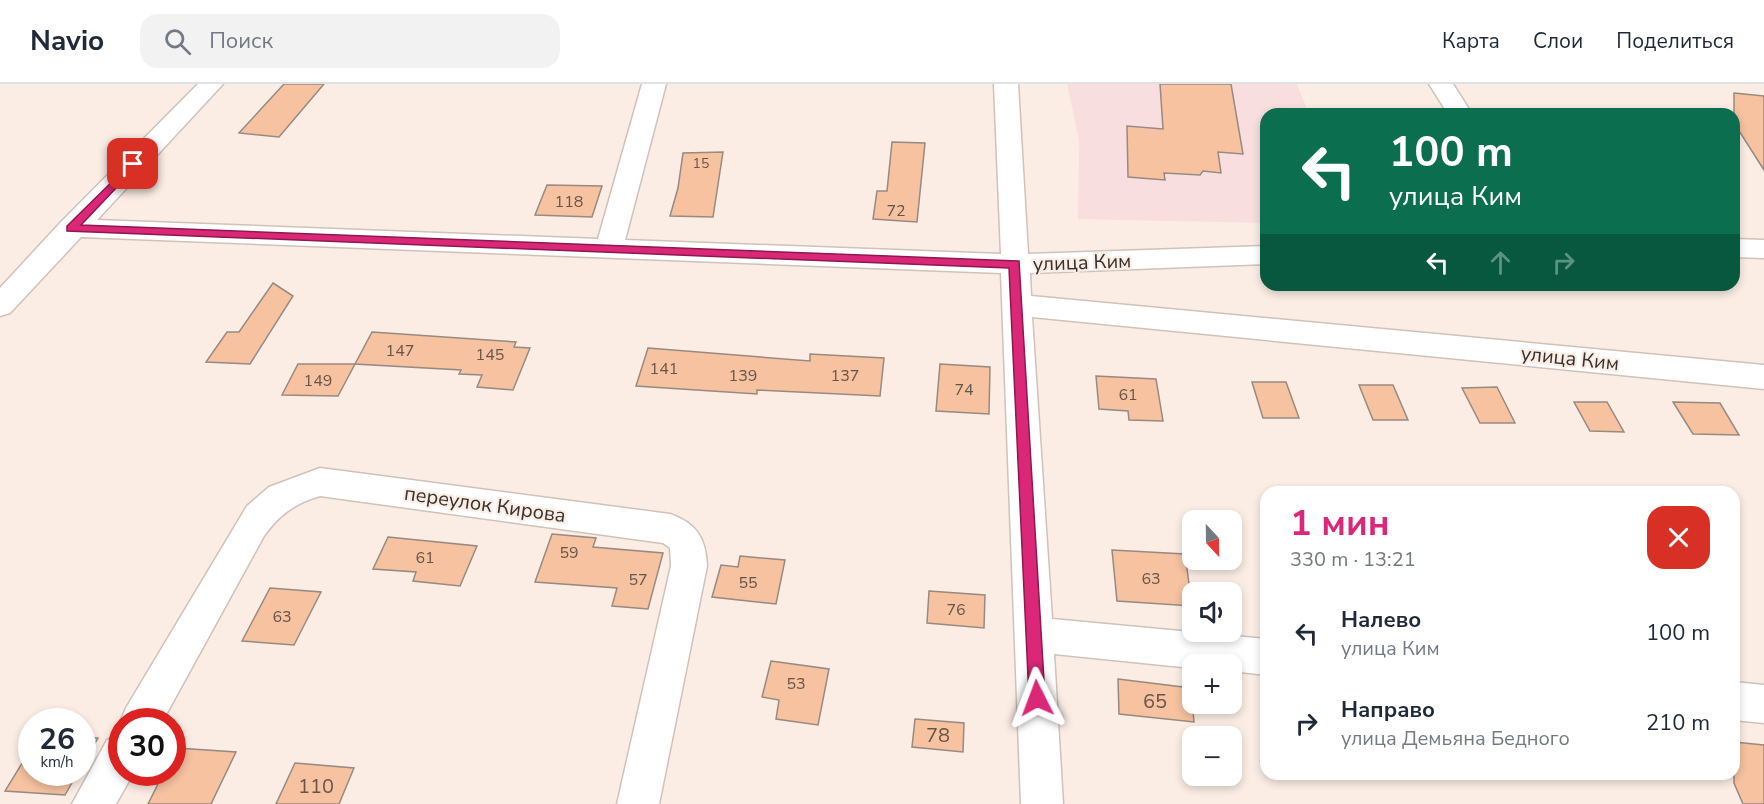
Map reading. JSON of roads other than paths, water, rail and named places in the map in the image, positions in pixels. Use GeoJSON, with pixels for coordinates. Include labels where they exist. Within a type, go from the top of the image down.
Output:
{"type":"FeatureCollection","features":[{"type":"Feature","properties":{"kind":"street"},"geometry":{"type":"LineString","coordinates":[[0,306],[71,228],[211,84]]}},
{"type":"Feature","properties":{"kind":"street"},"geometry":{"type":"LineString","coordinates":[[609,249],[654,84]]}},
{"type":"Feature","properties":{"kind":"street"},"geometry":{"type":"LineString","coordinates":[[1006,84],[1042,804]]}},
{"type":"Feature","properties":{"kind":"street"},"geometry":{"type":"LineString","coordinates":[[1441,84],[1456,108]]}},
{"type":"Feature","properties":{"kind":"street","name":"улица Ким"},"geometry":{"type":"LineString","coordinates":[[71,228],[1015,264],[1260,255]]}},
{"type":"Feature","properties":{"kind":"street"},"geometry":{"type":"LineString","coordinates":[[1740,248],[1764,249]]}},
{"type":"Feature","properties":{"kind":"street","name":"улица Ким"},"geometry":{"type":"LineString","coordinates":[[1017,305],[1764,377]]}},
{"type":"Feature","properties":{"kind":"street","name":"переулок Кирова"},"geometry":{"type":"LineString","coordinates":[[148,708],[264,507],[287,491],[320,482],[670,529],[684,536],[688,548],[689,566],[638,804]]}},
{"type":"Feature","properties":{"kind":"street"},"geometry":{"type":"LineString","coordinates":[[1034,635],[1260,656]]}},
{"type":"Feature","properties":{"kind":"street"},"geometry":{"type":"LineString","coordinates":[[1740,702],[1764,704]]}},
{"type":"Feature","properties":{"kind":"street"},"geometry":{"type":"LineString","coordinates":[[93,804],[108,778]]}}]}
